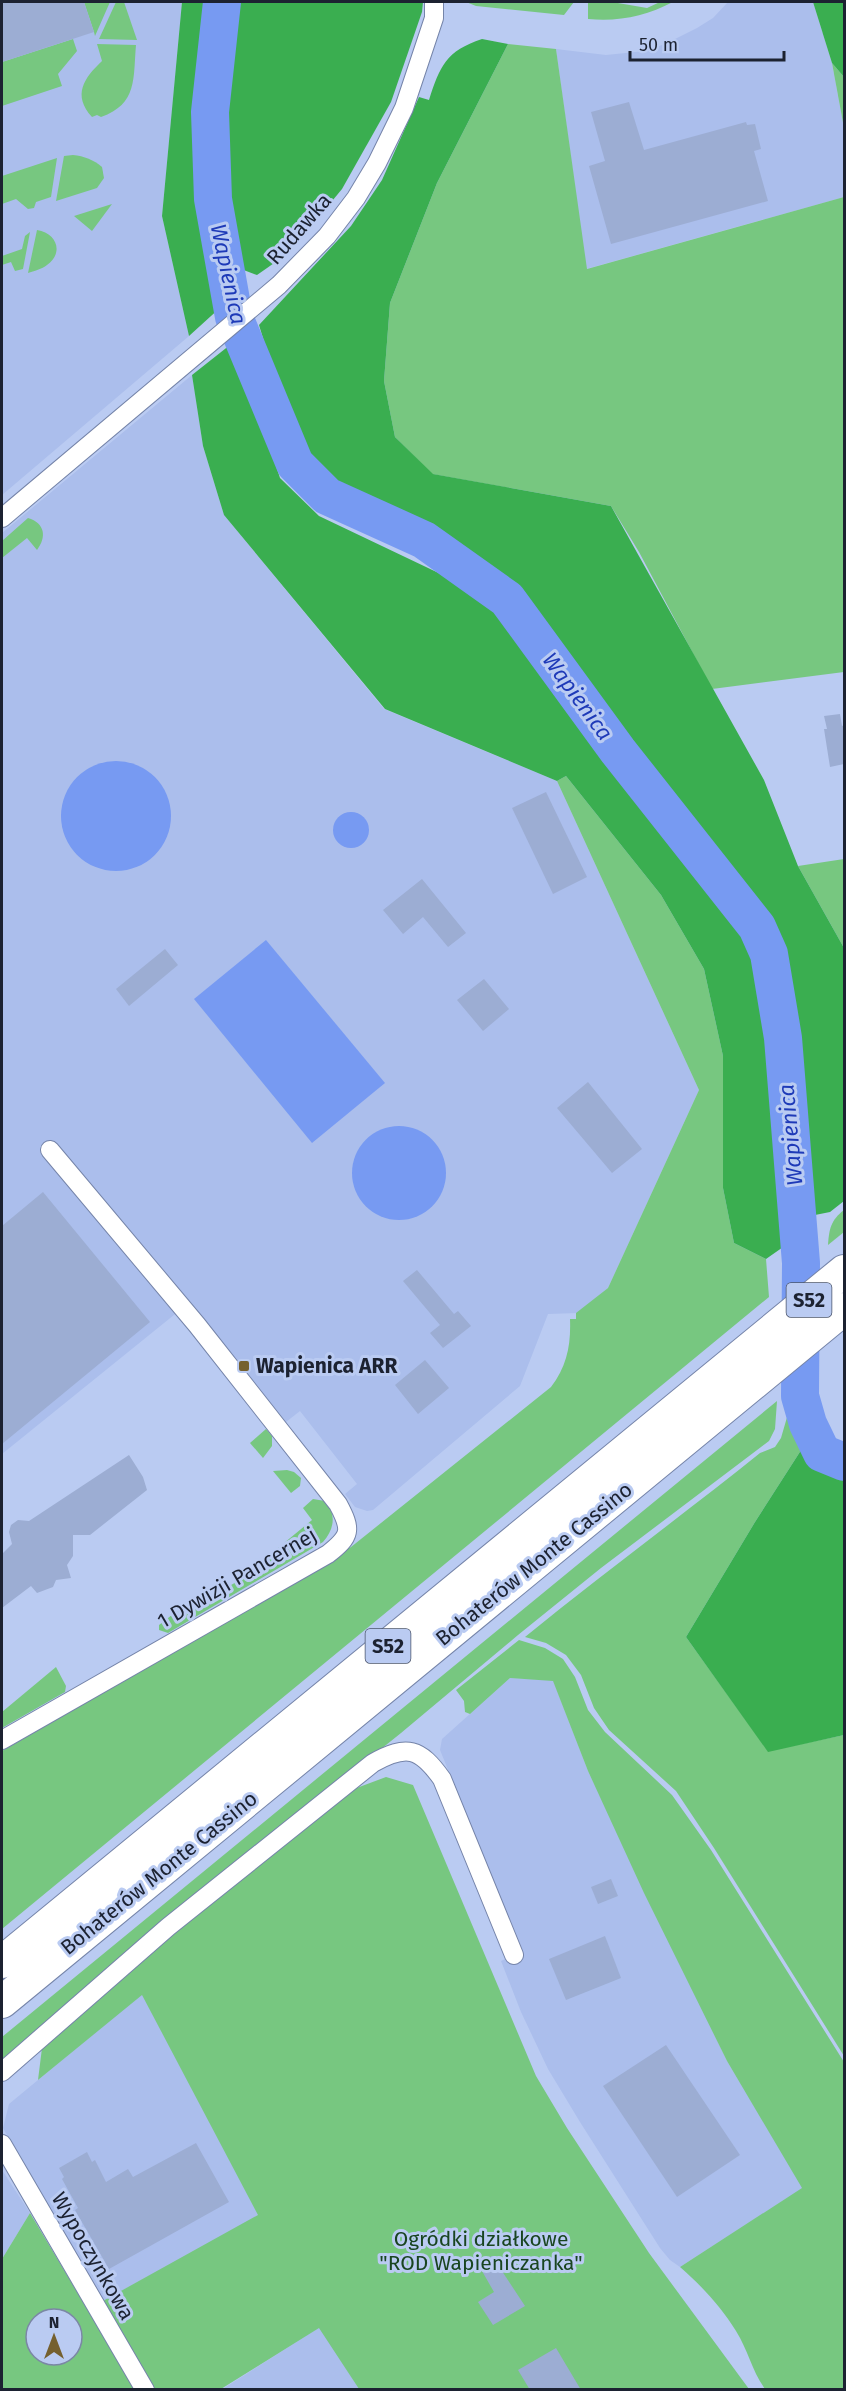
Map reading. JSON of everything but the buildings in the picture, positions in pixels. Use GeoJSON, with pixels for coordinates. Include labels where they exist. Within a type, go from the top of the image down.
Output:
{"type":"FeatureCollection","features":[{"type":"Feature","properties":{"kind":"highway","name":"Bohaterów Monte Cassino"},"geometry":{"type":"LineString","coordinates":[[2,1962],[844,1271]]}},
{"type":"Feature","properties":{"kind":"highway","name":"Bohaterów Monte Cassino"},"geometry":{"type":"LineString","coordinates":[[2,2002],[841,1313]]}},
{"type":"Feature","properties":{"kind":"street","name":"Rudawka"},"geometry":{"type":"LineString","coordinates":[[2,518],[279,285],[327,236],[356,198],[377,163],[411,88],[434,18],[434,2]]}},
{"type":"Feature","properties":{"kind":"street","name":"1 Dywizji Pancernej"},"geometry":{"type":"LineString","coordinates":[[2,1740],[328,1554],[341,1544],[348,1530],[348,1523],[338,1504],[197,1326],[50,1150]]}},
{"type":"Feature","properties":{"kind":"street"},"geometry":{"type":"LineString","coordinates":[[2,2072],[168,1927],[373,1763],[392,1753],[411,1751],[428,1760],[442,1779],[514,1955]]}},
{"type":"Feature","properties":{"kind":"street","name":"Wypoczynkowa"},"geometry":{"type":"LineString","coordinates":[[2,2144],[145,2390]]}},
{"type":"Feature","properties":{"kind":"shaded area"},"geometry":{"type":"Polygon","coordinates":[[[2,2],[182,2],[162,216],[189,336],[2,495],[2,2]]]}},
{"type":"Feature","properties":{"kind":"shaded area"},"geometry":{"type":"Polygon","coordinates":[[[728,2],[813,2],[832,63],[844,128],[844,197],[586,269],[556,49],[606,55],[645,51],[697,28],[713,18],[728,2]]]}},
{"type":"Feature","properties":{"kind":"shaded area"},"geometry":{"type":"Polygon","coordinates":[[[192,375],[203,446],[224,515],[384,709],[557,781],[699,1090],[608,1288],[578,1313],[548,1314],[520,1386],[373,1510],[367,1511],[355,1507],[345,1494],[357,1484],[300,1411],[286,1422],[190,1302],[2,1454],[2,533],[192,375]]]}},
{"type":"Feature","properties":{"kind":"shaded area"},"geometry":{"type":"Polygon","coordinates":[[[510,1678],[553,1680],[588,1771],[727,2061],[803,2188],[680,2267],[670,2260],[660,2248],[580,2122],[548,2069],[521,2012],[501,1961],[522,1951],[440,1750],[442,1739],[510,1678]]]}},
{"type":"Feature","properties":{"kind":"shaded area"},"geometry":{"type":"Polygon","coordinates":[[[142,1994],[259,2216],[101,2302],[3,2128],[9,2104],[142,1994]]]}},
{"type":"Feature","properties":{"kind":"shaded area"},"geometry":{"type":"Polygon","coordinates":[[[2,2170],[30,2213],[2,2259],[2,2170]]]}},
{"type":"Feature","properties":{"kind":"shaded area"},"geometry":{"type":"Polygon","coordinates":[[[320,2327],[359,2389],[221,2390],[320,2327]]]}},
{"type":"Feature","properties":{"kind":"green space"},"geometry":{"type":"Polygon","coordinates":[[[84,2],[110,2],[95,36],[94,32],[84,2]]]}},
{"type":"Feature","properties":{"kind":"green space"},"geometry":{"type":"Polygon","coordinates":[[[116,2],[124,2],[137,40],[99,39],[116,2]]]}},
{"type":"Feature","properties":{"kind":"green space"},"geometry":{"type":"Polygon","coordinates":[[[182,2],[208,2],[196,124],[200,180],[222,306],[189,336],[162,216],[182,2]]]}},
{"type":"Feature","properties":{"kind":"green space"},"geometry":{"type":"Polygon","coordinates":[[[235,2],[423,2],[422,12],[391,102],[342,189],[290,252],[257,275],[241,269],[224,177],[227,92],[235,2]]]}},
{"type":"Feature","properties":{"kind":"green space"},"geometry":{"type":"Polygon","coordinates":[[[466,2],[574,2],[564,15],[476,6],[466,2]]]}},
{"type":"Feature","properties":{"kind":"green space"},"geometry":{"type":"Polygon","coordinates":[[[588,2],[612,2],[647,8],[660,2],[673,2],[632,17],[599,20],[588,19],[588,2]]]}},
{"type":"Feature","properties":{"kind":"green space"},"geometry":{"type":"Polygon","coordinates":[[[813,2],[844,2],[844,77],[832,63],[813,2]]]}},
{"type":"Feature","properties":{"kind":"green space"},"geometry":{"type":"Polygon","coordinates":[[[73,39],[77,51],[58,74],[62,86],[2,106],[2,62],[73,39]]]}},
{"type":"Feature","properties":{"kind":"green space"},"geometry":{"type":"Polygon","coordinates":[[[482,39],[508,44],[437,183],[390,303],[384,381],[395,437],[433,474],[611,506],[764,780],[798,866],[844,948],[844,1201],[830,1212],[815,1215],[809,1202],[787,961],[765,918],[527,600],[492,567],[442,536],[397,518],[350,493],[313,461],[286,414],[259,325],[351,226],[382,180],[419,97],[429,100],[446,61],[460,49],[482,39]]]}},
{"type":"Feature","properties":{"kind":"green space"},"geometry":{"type":"Polygon","coordinates":[[[97,44],[136,45],[133,79],[128,97],[113,112],[101,117],[97,115],[92,117],[86,109],[82,94],[86,80],[102,61],[97,44]]]}},
{"type":"Feature","properties":{"kind":"green space"},"geometry":{"type":"Polygon","coordinates":[[[508,44],[556,49],[587,269],[844,197],[844,672],[712,689],[639,552],[611,506],[432,474],[395,437],[384,381],[390,303],[437,183],[508,44]]]}},
{"type":"Feature","properties":{"kind":"green space"},"geometry":{"type":"Polygon","coordinates":[[[832,63],[844,77],[844,128],[832,63]]]}},
{"type":"Feature","properties":{"kind":"green space"},"geometry":{"type":"Polygon","coordinates":[[[73,155],[89,159],[102,167],[104,178],[97,188],[56,201],[64,156],[73,155]]]}},
{"type":"Feature","properties":{"kind":"green space"},"geometry":{"type":"Polygon","coordinates":[[[57,158],[51,197],[36,202],[34,208],[28,209],[16,199],[2,204],[2,176],[57,158]]]}},
{"type":"Feature","properties":{"kind":"green space"},"geometry":{"type":"Polygon","coordinates":[[[112,204],[92,231],[74,216],[112,204]]]}},
{"type":"Feature","properties":{"kind":"green space"},"geometry":{"type":"Polygon","coordinates":[[[37,230],[49,235],[57,249],[47,265],[28,273],[37,230]]]}},
{"type":"Feature","properties":{"kind":"green space"},"geometry":{"type":"Polygon","coordinates":[[[30,232],[23,269],[15,271],[11,262],[2,265],[2,256],[22,249],[25,236],[30,232]]]}},
{"type":"Feature","properties":{"kind":"green space"},"geometry":{"type":"Polygon","coordinates":[[[235,341],[280,478],[319,516],[447,577],[497,613],[608,763],[743,928],[759,974],[767,1019],[786,1245],[766,1259],[734,1243],[723,1188],[723,1056],[704,969],[661,895],[566,776],[557,781],[385,709],[224,515],[203,446],[192,375],[235,341]]]}},
{"type":"Feature","properties":{"kind":"green space"},"geometry":{"type":"Polygon","coordinates":[[[28,518],[38,523],[43,531],[37,550],[27,538],[2,558],[2,541],[28,518]]]}},
{"type":"Feature","properties":{"kind":"green space"},"geometry":{"type":"Polygon","coordinates":[[[566,776],[661,895],[704,969],[723,1056],[723,1188],[734,1243],[766,1259],[769,1297],[2,1929],[2,1751],[283,1589],[351,1547],[551,1387],[567,1355],[570,1319],[576,1319],[576,1313],[608,1288],[699,1090],[557,781],[566,776]]]}},
{"type":"Feature","properties":{"kind":"green space"},"geometry":{"type":"Polygon","coordinates":[[[844,859],[844,948],[798,866],[844,859]]]}},
{"type":"Feature","properties":{"kind":"green space"},"geometry":{"type":"Polygon","coordinates":[[[844,1210],[844,1232],[828,1245],[832,1225],[836,1217],[844,1210]]]}},
{"type":"Feature","properties":{"kind":"green space"},"geometry":{"type":"Polygon","coordinates":[[[792,1400],[805,1444],[686,1637],[768,1751],[844,1735],[844,2056],[676,1791],[609,1730],[594,1708],[581,1675],[566,1655],[546,1643],[525,1637],[760,1453],[775,1447],[781,1438],[792,1400]]]}},
{"type":"Feature","properties":{"kind":"green space"},"geometry":{"type":"Polygon","coordinates":[[[777,1401],[775,1429],[769,1441],[601,1568],[518,1635],[401,1733],[165,1922],[2,2063],[2,2037],[777,1401]]]}},
{"type":"Feature","properties":{"kind":"green space"},"geometry":{"type":"Polygon","coordinates":[[[266,1429],[272,1436],[272,1446],[263,1458],[250,1443],[266,1429]]]}},
{"type":"Feature","properties":{"kind":"green space"},"geometry":{"type":"Polygon","coordinates":[[[805,1444],[824,1464],[844,1471],[844,1735],[768,1752],[686,1637],[805,1444]]]}},
{"type":"Feature","properties":{"kind":"green space"},"geometry":{"type":"Polygon","coordinates":[[[287,1470],[301,1478],[300,1486],[291,1493],[273,1471],[287,1470]]]}},
{"type":"Feature","properties":{"kind":"green space"},"geometry":{"type":"Polygon","coordinates":[[[313,1499],[325,1501],[333,1517],[330,1532],[323,1542],[168,1633],[159,1630],[159,1625],[186,1604],[193,1607],[238,1581],[312,1520],[303,1508],[313,1499]]]}},
{"type":"Feature","properties":{"kind":"green space"},"geometry":{"type":"Polygon","coordinates":[[[519,1640],[545,1648],[563,1659],[575,1677],[588,1710],[605,1732],[672,1795],[711,1850],[844,2062],[844,2389],[765,2389],[730,2322],[696,2281],[680,2267],[802,2188],[727,2061],[644,1893],[588,1771],[553,1681],[510,1678],[470,1714],[465,1712],[464,1701],[456,1690],[519,1640]]]}},
{"type":"Feature","properties":{"kind":"green space"},"geometry":{"type":"Polygon","coordinates":[[[56,1667],[66,1686],[65,1692],[2,1728],[2,1712],[56,1667]]]}},
{"type":"Feature","properties":{"kind":"green space","name":"Ogródki działkowe \"ROD Wapieniczanka\""},"geometry":{"type":"Polygon","coordinates":[[[386,1777],[413,1785],[536,2076],[567,2128],[649,2253],[749,2389],[359,2389],[319,2328],[221,2389],[155,2389],[101,2302],[258,2215],[142,1995],[38,2080],[43,2040],[171,1931],[354,1789],[386,1777]]]}},
{"type":"Feature","properties":{"kind":"green space"},"geometry":{"type":"Polygon","coordinates":[[[30,2213],[135,2389],[5,2390],[2,2387],[2,2259],[30,2213]]]}},
{"type":"Feature","properties":{"kind":"water"},"geometry":{"type":"Polygon","coordinates":[[[116,761],[137,765],[155,777],[167,795],[171,816],[167,837],[155,855],[137,867],[116,871],[95,867],[77,855],[65,837],[61,816],[65,795],[77,777],[95,765],[116,761]]]}},
{"type":"Feature","properties":{"kind":"water"},"geometry":{"type":"Polygon","coordinates":[[[351,812],[364,817],[369,830],[364,843],[351,848],[338,843],[333,830],[338,817],[351,812]]]}},
{"type":"Feature","properties":{"kind":"water"},"geometry":{"type":"Polygon","coordinates":[[[266,940],[385,1083],[312,1143],[194,999],[266,940]]]}},
{"type":"Feature","properties":{"kind":"water"},"geometry":{"type":"Polygon","coordinates":[[[399,1126],[417,1130],[432,1140],[442,1155],[446,1173],[442,1191],[432,1206],[417,1216],[399,1220],[381,1216],[366,1206],[356,1191],[352,1173],[356,1155],[366,1140],[381,1130],[399,1126]]]}},
{"type":"Feature","properties":{"kind":"waterway","name":"Wapienica"},"geometry":{"type":"LineString","coordinates":[[222,2],[210,112],[213,199],[234,317],[295,464],[327,496],[424,540],[507,599],[618,751],[757,927],[769,954],[783,1038],[801,1263],[800,1396],[808,1424],[822,1453],[844,1462]]}},
{"type":"Feature","properties":{"kind":"place","name":"Wapienica ARR"},"geometry":{"type":"Point","coordinates":[244,1366]}}]}
